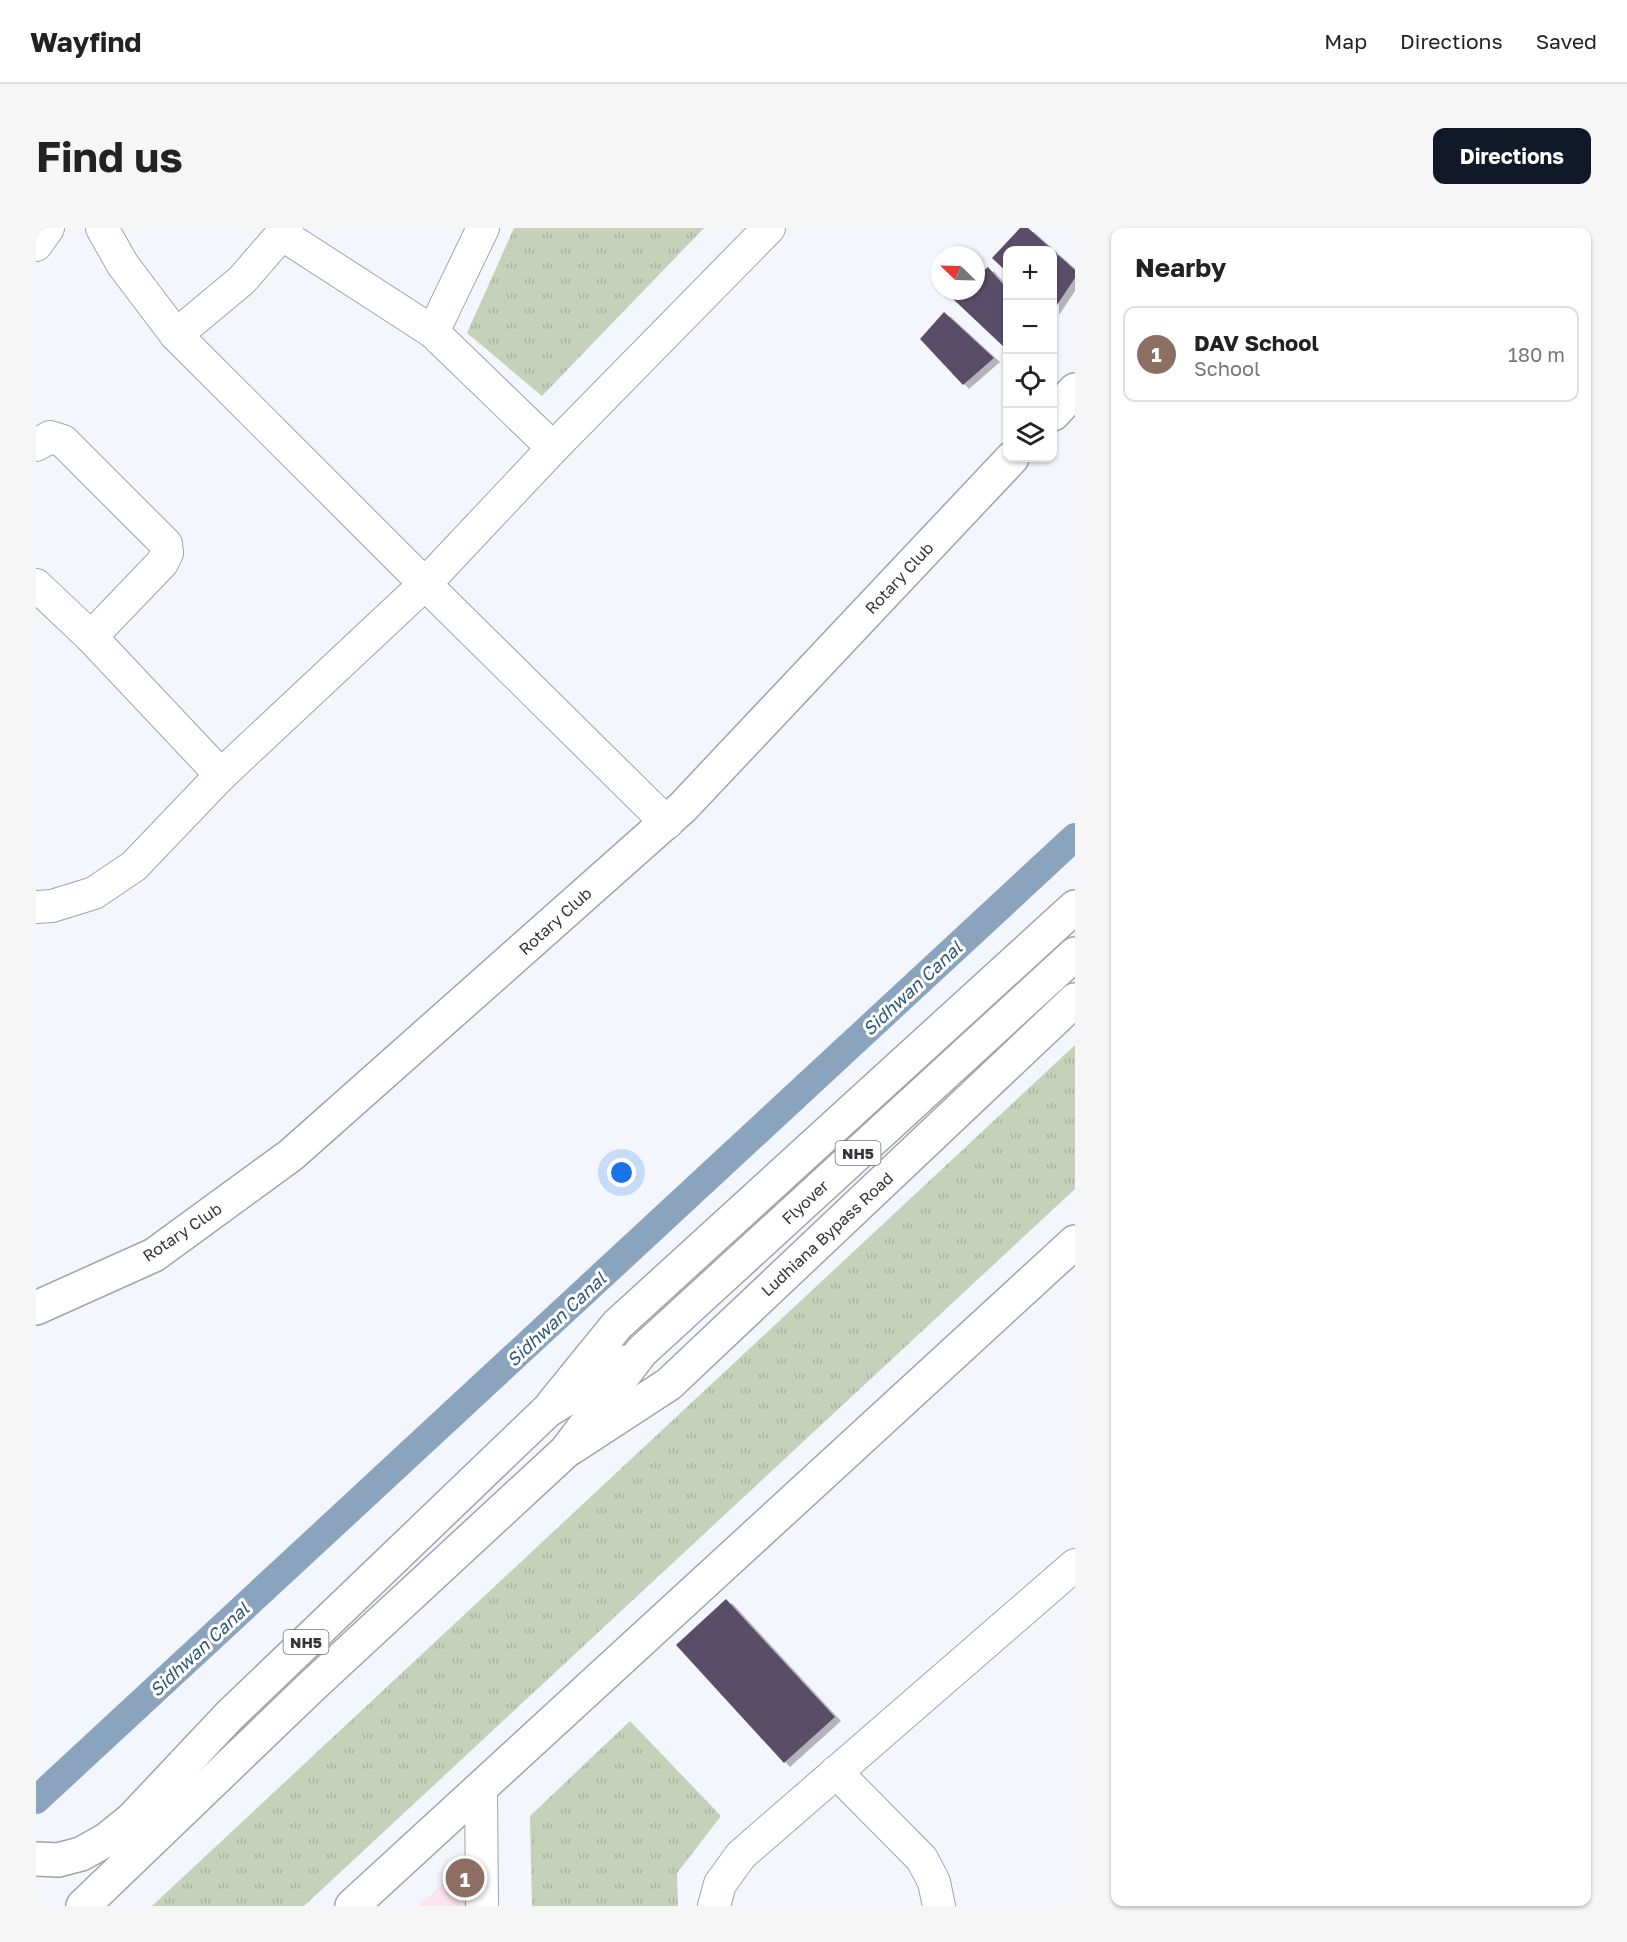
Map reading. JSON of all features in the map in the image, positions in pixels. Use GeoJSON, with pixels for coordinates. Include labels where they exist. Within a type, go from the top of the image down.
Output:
{"type":"FeatureCollection","features":[{"type":"Feature","properties":{"kind":"main road"},"geometry":{"type":"LineString","coordinates":[[1057,410],[1075,390]]}},
{"type":"Feature","properties":{"kind":"main road","name":"Rotary Club"},"geometry":{"type":"LineString","coordinates":[[36,1308],[154,1255],[291,1155],[667,823],[1008,462]]}},
{"type":"Feature","properties":{"kind":"main road"},"geometry":{"type":"LineString","coordinates":[[547,1411],[617,1325],[1075,908]]}},
{"type":"Feature","properties":{"kind":"main road","name":"Flyover"},"geometry":{"type":"LineString","coordinates":[[566,1451],[642,1352],[1075,954]]}},
{"type":"Feature","properties":{"kind":"main road","name":"Ludhiana Bypass Road"},"geometry":{"type":"LineString","coordinates":[[566,1451],[669,1384],[1075,1000]]}},
{"type":"Feature","properties":{"kind":"main road"},"geometry":{"type":"LineString","coordinates":[[352,1906],[1075,1242]]}},
{"type":"Feature","properties":{"kind":"main road","name":"Flyover"},"geometry":{"type":"LineString","coordinates":[[547,1411],[642,1352]]}},
{"type":"Feature","properties":{"kind":"main road","name":"NH5"},"geometry":{"type":"LineString","coordinates":[[47,1859],[81,1854],[106,1840],[132,1819],[229,1716],[547,1411]]}},
{"type":"Feature","properties":{"kind":"main road","name":"NH5"},"geometry":{"type":"LineString","coordinates":[[83,1906],[312,1686],[566,1451]]}},
{"type":"Feature","properties":{"kind":"street"},"geometry":{"type":"LineString","coordinates":[[36,245],[48,228]]}},
{"type":"Feature","properties":{"kind":"street"},"geometry":{"type":"LineString","coordinates":[[102,228],[123,265],[177,335],[424,584],[667,823]]}},
{"type":"Feature","properties":{"kind":"street"},"geometry":{"type":"LineString","coordinates":[[433,332],[483,228]]}},
{"type":"Feature","properties":{"kind":"street"},"geometry":{"type":"LineString","coordinates":[[36,907],[52,906],[94,893],[134,866],[221,775],[424,584],[553,448],[769,228]]}},
{"type":"Feature","properties":{"kind":"street"},"geometry":{"type":"LineString","coordinates":[[177,335],[242,280],[285,232],[433,332],[553,448]]}},
{"type":"Feature","properties":{"kind":"street"},"geometry":{"type":"LineString","coordinates":[[36,445],[50,437],[63,441],[166,544],[167,553],[162,563],[91,638]]}},
{"type":"Feature","properties":{"kind":"street"},"geometry":{"type":"LineString","coordinates":[[36,585],[91,638],[221,775]]}},
{"type":"Feature","properties":{"kind":"street"},"geometry":{"type":"LineString","coordinates":[[714,1906],[720,1884],[741,1855],[1075,1565]]}},
{"type":"Feature","properties":{"kind":"street"},"geometry":{"type":"LineString","coordinates":[[836,1772],[922,1859],[934,1882],[939,1906]]}},
{"type":"Feature","properties":{"kind":"street"},"geometry":{"type":"LineString","coordinates":[[481,1788],[482,1906]]}},
{"type":"Feature","properties":{"kind":"shaded area"},"geometry":{"type":"Polygon","coordinates":[[[481,1851],[480,1906],[418,1906],[481,1851]]]}},
{"type":"Feature","properties":{"kind":"green space"},"geometry":{"type":"Polygon","coordinates":[[[514,228],[704,228],[542,396],[467,333],[514,228]]]}},
{"type":"Feature","properties":{"kind":"green space"},"geometry":{"type":"Polygon","coordinates":[[[1075,1045],[1075,1189],[304,1906],[152,1906],[1075,1045]]]}},
{"type":"Feature","properties":{"kind":"green space"},"geometry":{"type":"Polygon","coordinates":[[[630,1721],[721,1816],[677,1873],[678,1906],[532,1906],[530,1816],[630,1721]]]}},
{"type":"Feature","properties":{"kind":"building"},"geometry":{"type":"Polygon","coordinates":[[[1020,228],[1028,228],[1048,246],[1003,246],[1020,228]]]}},
{"type":"Feature","properties":{"kind":"building"},"geometry":{"type":"Polygon","coordinates":[[[1003,246],[1003,268],[992,258],[1003,246]]]}},
{"type":"Feature","properties":{"kind":"building"},"geometry":{"type":"Polygon","coordinates":[[[1057,254],[1075,270],[1075,278],[1057,305],[1057,254]]]}},
{"type":"Feature","properties":{"kind":"building"},"geometry":{"type":"Polygon","coordinates":[[[988,267],[1003,284],[1003,346],[954,300],[985,300],[985,270],[988,267]]]}},
{"type":"Feature","properties":{"kind":"building"},"geometry":{"type":"Polygon","coordinates":[[[944,312],[994,358],[963,385],[920,339],[944,312]]]}},
{"type":"Feature","properties":{"kind":"building"},"geometry":{"type":"Polygon","coordinates":[[[726,1599],[835,1717],[784,1763],[676,1645],[726,1599]]]}},
{"type":"Feature","properties":{"kind":"waterway","name":"Sidhwan Canal"},"geometry":{"type":"LineString","coordinates":[[36,1800],[1075,837]]}},
{"type":"Feature","properties":{"kind":"place","name":"DAV School"},"geometry":{"type":"Point","coordinates":[465,1878]}}]}
